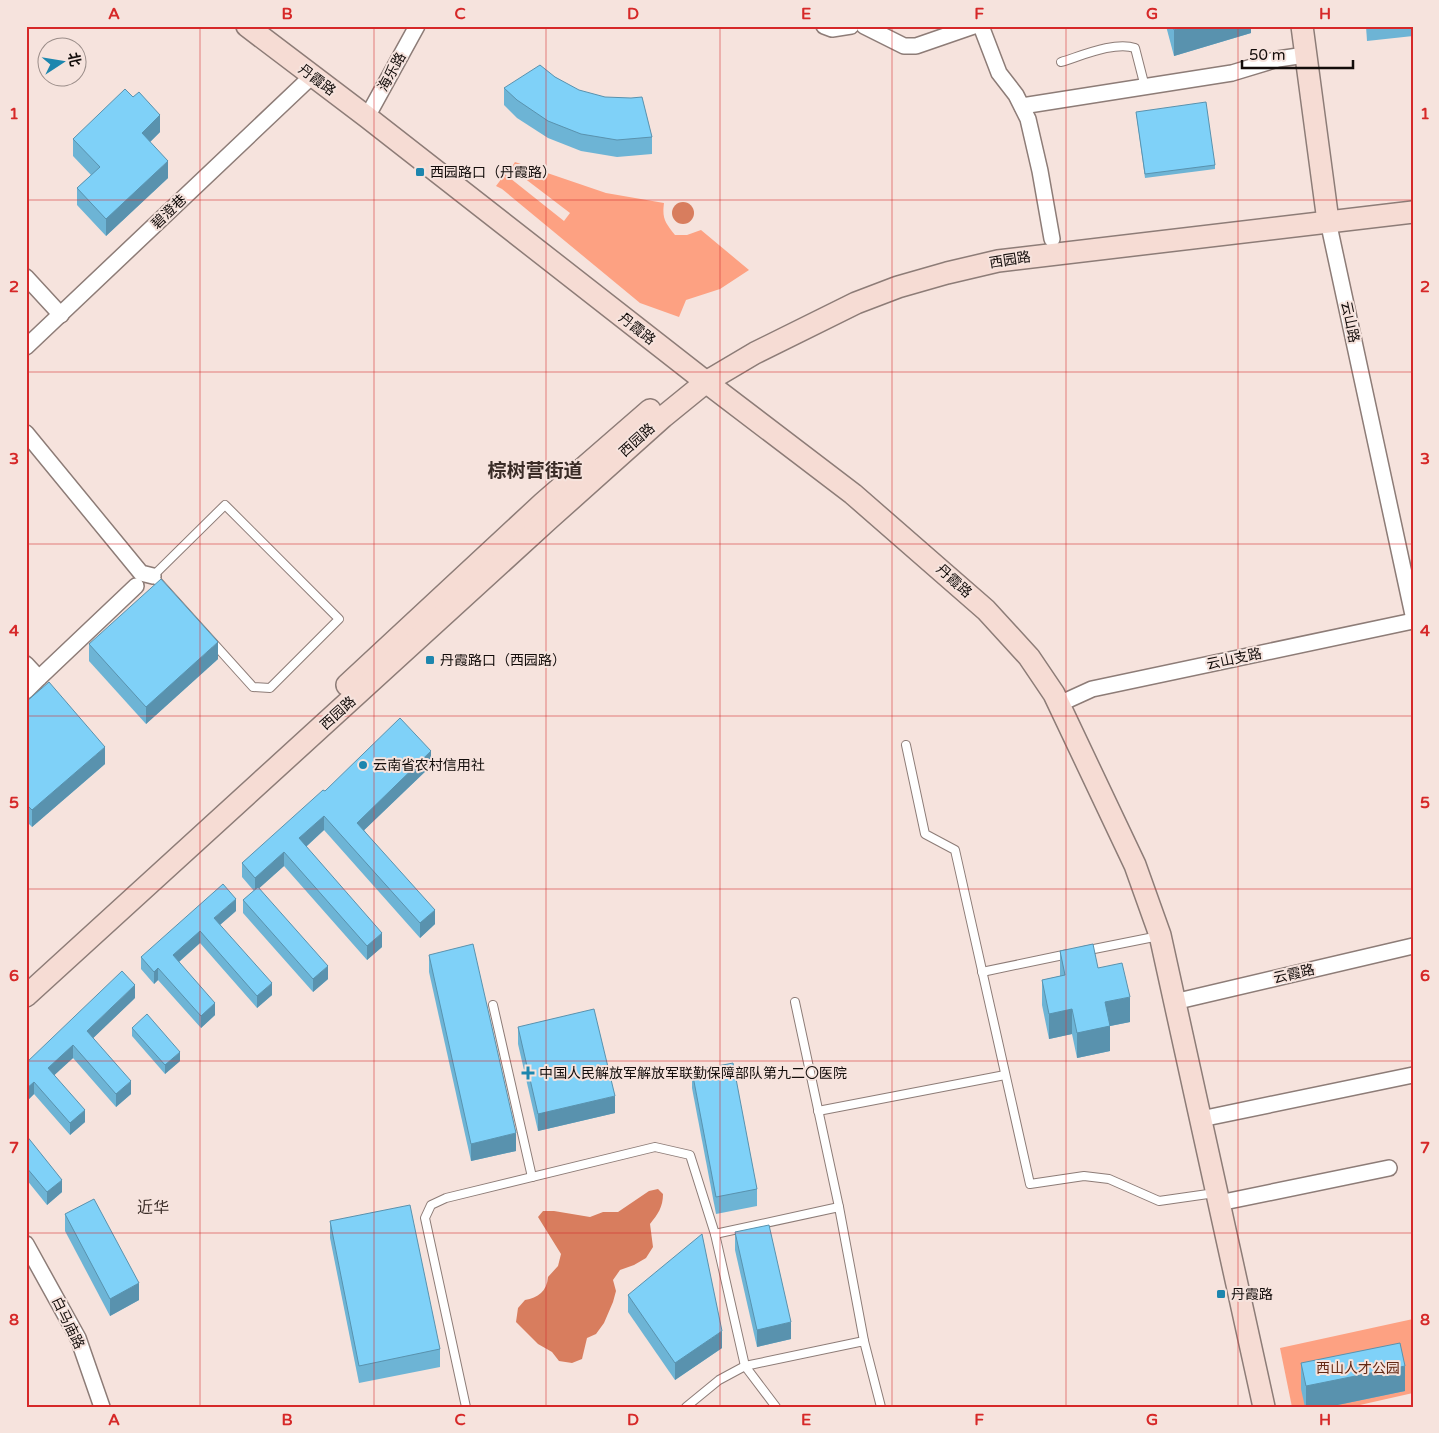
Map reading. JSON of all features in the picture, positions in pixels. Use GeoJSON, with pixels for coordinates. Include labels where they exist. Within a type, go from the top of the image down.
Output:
{"type":"FeatureCollection","features":[{"type":"Feature","properties":{"kind":"main road","name":"丹霞路"},"geometry":{"type":"LineString","coordinates":[[247,26],[852,494],[986,610],[1029,657],[1054,694],[1135,865],[1160,935],[1264,1407]]}},
{"type":"Feature","properties":{"kind":"main road","name":"云山路"},"geometry":{"type":"LineString","coordinates":[[1302,26],[1327,214]]}},
{"type":"Feature","properties":{"kind":"main road","name":"西园路"},"geometry":{"type":"LineString","coordinates":[[26,996],[663,417],[700,378],[856,303],[898,287],[947,273],[998,261],[1327,214],[1413,197]]}},
{"type":"Feature","properties":{"kind":"main road","name":"西园路"},"geometry":{"type":"LineString","coordinates":[[26,976],[321,709],[543,503],[748,340],[850,289],[943,259],[996,246],[1052,239],[1327,214],[1413,212]]}},
{"type":"Feature","properties":{"kind":"street","name":"海乐路"},"geometry":{"type":"LineString","coordinates":[[367,117],[418,26]]}},
{"type":"Feature","properties":{"kind":"street"},"geometry":{"type":"LineString","coordinates":[[824,26],[832,29],[851,26]]}},
{"type":"Feature","properties":{"kind":"street"},"geometry":{"type":"LineString","coordinates":[[864,26],[904,46],[916,46],[974,26]]}},
{"type":"Feature","properties":{"kind":"street"},"geometry":{"type":"LineString","coordinates":[[981,26],[999,73],[1016,95],[1028,119],[1040,171],[1052,239]]}},
{"type":"Feature","properties":{"kind":"street"},"geometry":{"type":"LineString","coordinates":[[1022,106],[1232,73],[1278,59],[1305,55]]}},
{"type":"Feature","properties":{"kind":"street","name":"碧澄巷"},"geometry":{"type":"LineString","coordinates":[[26,347],[312,76]]}},
{"type":"Feature","properties":{"kind":"street","name":"云山路"},"geometry":{"type":"LineString","coordinates":[[1327,214],[1413,615]]}},
{"type":"Feature","properties":{"kind":"street"},"geometry":{"type":"LineString","coordinates":[[26,277],[61,315]]}},
{"type":"Feature","properties":{"kind":"street"},"geometry":{"type":"LineString","coordinates":[[26,434],[141,573],[153,576]]}},
{"type":"Feature","properties":{"kind":"street"},"geometry":{"type":"LineString","coordinates":[[26,690],[136,586]]}},
{"type":"Feature","properties":{"kind":"street","name":"云山支路"},"geometry":{"type":"LineString","coordinates":[[1059,704],[1092,689],[1413,621]]}},
{"type":"Feature","properties":{"kind":"street"},"geometry":{"type":"LineString","coordinates":[[26,664],[39,678]]}},
{"type":"Feature","properties":{"kind":"street","name":"云霞路"},"geometry":{"type":"LineString","coordinates":[[1174,1002],[1413,946]]}},
{"type":"Feature","properties":{"kind":"street"},"geometry":{"type":"LineString","coordinates":[[1201,1120],[1413,1075]]}},
{"type":"Feature","properties":{"kind":"street"},"geometry":{"type":"LineString","coordinates":[[1218,1198],[1389,1168]]}},
{"type":"Feature","properties":{"kind":"street","name":"白马庙路"},"geometry":{"type":"LineString","coordinates":[[26,1244],[78,1338],[102,1407]]}},
{"type":"Feature","properties":{"kind":"lane"},"geometry":{"type":"LineString","coordinates":[[1061,62],[1116,46],[1135,48],[1145,87]]}},
{"type":"Feature","properties":{"kind":"lane"},"geometry":{"type":"LineString","coordinates":[[225,504],[339,619],[270,688],[253,687],[153,576],[225,504]]}},
{"type":"Feature","properties":{"kind":"lane"},"geometry":{"type":"LineString","coordinates":[[906,745],[925,834],[955,850],[1030,1184],[1084,1176],[1109,1179],[1159,1202],[1218,1198]]}},
{"type":"Feature","properties":{"kind":"lane"},"geometry":{"type":"LineString","coordinates":[[982,972],[1160,935]]}},
{"type":"Feature","properties":{"kind":"lane"},"geometry":{"type":"LineString","coordinates":[[795,1002],[839,1207],[864,1341],[881,1407]]}},
{"type":"Feature","properties":{"kind":"lane"},"geometry":{"type":"LineString","coordinates":[[493,1005],[532,1177]]}},
{"type":"Feature","properties":{"kind":"lane"},"geometry":{"type":"LineString","coordinates":[[818,1111],[1005,1075]]}},
{"type":"Feature","properties":{"kind":"lane"},"geometry":{"type":"LineString","coordinates":[[466,1407],[425,1218],[431,1204],[446,1198],[655,1147],[690,1155],[715,1234],[745,1366],[776,1407]]}},
{"type":"Feature","properties":{"kind":"lane"},"geometry":{"type":"LineString","coordinates":[[715,1234],[839,1207]]}},
{"type":"Feature","properties":{"kind":"lane"},"geometry":{"type":"LineString","coordinates":[[686,1407],[719,1380],[745,1366],[864,1341]]}},
{"type":"Feature","properties":{"kind":"green space"},"geometry":{"type":"Polygon","coordinates":[[[515,162],[606,193],[664,203],[663,213],[665,220],[675,235],[687,235],[701,230],[749,270],[720,289],[686,300],[679,317],[640,303],[496,186],[505,174],[564,221],[570,213],[511,168],[515,162]]]}},
{"type":"Feature","properties":{"kind":"green space","name":"西山人才公园"},"geometry":{"type":"Polygon","coordinates":[[[1413,1319],[1413,1393],[1351,1407],[1292,1407],[1280,1348],[1413,1319]]]}},
{"type":"Feature","properties":{"kind":"shaded area"},"geometry":{"type":"Polygon","coordinates":[[[683,202],[691,205],[694,213],[691,221],[683,224],[675,221],[672,213],[675,205],[683,202]]]}},
{"type":"Feature","properties":{"kind":"shaded area"},"geometry":{"type":"Polygon","coordinates":[[[658,1189],[663,1194],[663,1199],[659,1210],[650,1224],[653,1247],[646,1258],[620,1270],[613,1280],[616,1291],[613,1302],[604,1323],[596,1334],[587,1338],[582,1359],[572,1363],[559,1361],[552,1352],[538,1344],[516,1322],[518,1308],[525,1300],[538,1296],[544,1290],[548,1277],[558,1266],[561,1254],[538,1217],[543,1211],[590,1217],[603,1212],[618,1212],[649,1191],[658,1189]]]}},
{"type":"Feature","properties":{"kind":"building"},"geometry":{"type":"Polygon","coordinates":[[[1173,26],[1188,26],[1174,30],[1173,26]]]}},
{"type":"Feature","properties":{"kind":"building"},"geometry":{"type":"Polygon","coordinates":[[[540,65],[555,77],[579,90],[605,97],[642,97],[652,137],[617,140],[581,134],[548,121],[517,100],[504,88],[540,65]]]}},
{"type":"Feature","properties":{"kind":"building"},"geometry":{"type":"Polygon","coordinates":[[[125,89],[133,97],[139,92],[160,115],[142,133],[168,161],[106,219],[77,188],[100,167],[73,139],[125,89]]]}},
{"type":"Feature","properties":{"kind":"building"},"geometry":{"type":"Polygon","coordinates":[[[1206,102],[1215,165],[1145,174],[1136,112],[1206,102]]]}},
{"type":"Feature","properties":{"kind":"building"},"geometry":{"type":"Polygon","coordinates":[[[161,579],[218,642],[146,707],[89,644],[161,579]]]}},
{"type":"Feature","properties":{"kind":"building"},"geometry":{"type":"Polygon","coordinates":[[[49,682],[105,747],[32,810],[26,804],[26,702],[49,682]]]}},
{"type":"Feature","properties":{"kind":"building"},"geometry":{"type":"Polygon","coordinates":[[[400,718],[431,751],[357,823],[435,910],[420,923],[324,816],[299,838],[382,933],[367,946],[284,852],[255,878],[242,863],[323,790],[325,791],[400,718]]]}},
{"type":"Feature","properties":{"kind":"building"},"geometry":{"type":"Polygon","coordinates":[[[223,884],[236,899],[214,918],[272,983],[257,996],[200,931],[173,955],[215,1003],[201,1016],[158,968],[154,972],[141,957],[223,884]]]}},
{"type":"Feature","properties":{"kind":"building"},"geometry":{"type":"Polygon","coordinates":[[[258,887],[328,966],[313,979],[243,900],[258,887]]]}},
{"type":"Feature","properties":{"kind":"building"},"geometry":{"type":"Polygon","coordinates":[[[473,944],[516,1133],[471,1144],[429,955],[473,944]]]}},
{"type":"Feature","properties":{"kind":"building"},"geometry":{"type":"Polygon","coordinates":[[[1093,944],[1098,968],[1122,963],[1130,997],[1105,1002],[1110,1026],[1077,1033],[1072,1009],[1049,1014],[1042,980],[1065,975],[1060,951],[1093,944]]]}},
{"type":"Feature","properties":{"kind":"building"},"geometry":{"type":"Polygon","coordinates":[[[122,971],[135,985],[87,1031],[131,1081],[116,1094],[73,1045],[48,1068],[85,1110],[70,1123],[34,1082],[26,1089],[26,1063],[122,971]]]}},
{"type":"Feature","properties":{"kind":"building"},"geometry":{"type":"Polygon","coordinates":[[[594,1009],[615,1096],[538,1114],[518,1027],[594,1009]]]}},
{"type":"Feature","properties":{"kind":"building"},"geometry":{"type":"Polygon","coordinates":[[[147,1014],[180,1052],[165,1065],[132,1028],[147,1014]]]}},
{"type":"Feature","properties":{"kind":"building"},"geometry":{"type":"Polygon","coordinates":[[[733,1063],[757,1189],[716,1197],[692,1071],[733,1063]]]}},
{"type":"Feature","properties":{"kind":"building"},"geometry":{"type":"Polygon","coordinates":[[[26,1135],[62,1180],[47,1192],[26,1167],[26,1135]]]}},
{"type":"Feature","properties":{"kind":"building"},"geometry":{"type":"Polygon","coordinates":[[[94,1199],[139,1283],[110,1299],[65,1214],[94,1199]]]}},
{"type":"Feature","properties":{"kind":"building"},"geometry":{"type":"Polygon","coordinates":[[[410,1205],[440,1349],[359,1366],[330,1221],[410,1205]]]}},
{"type":"Feature","properties":{"kind":"building"},"geometry":{"type":"Polygon","coordinates":[[[769,1225],[791,1322],[757,1330],[735,1232],[769,1225]]]}},
{"type":"Feature","properties":{"kind":"building"},"geometry":{"type":"Polygon","coordinates":[[[702,1234],[722,1331],[675,1363],[628,1295],[702,1234]]]}},
{"type":"Feature","properties":{"kind":"building"},"geometry":{"type":"Polygon","coordinates":[[[1400,1343],[1405,1366],[1306,1386],[1301,1363],[1400,1343]]]}},
{"type":"Feature","properties":{"kind":"place","name":"西园路口（丹霞路）"},"geometry":{"type":"Point","coordinates":[420,172]}},
{"type":"Feature","properties":{"kind":"place","name":"丹霞路口（西园路）"},"geometry":{"type":"Point","coordinates":[430,660]}},
{"type":"Feature","properties":{"kind":"place","name":"云南省农村信用社"},"geometry":{"type":"Point","coordinates":[363,765]}},
{"type":"Feature","properties":{"kind":"place","name":"中国人民解放军解放军联勤保障部队第九二〇医院"},"geometry":{"type":"Point","coordinates":[528,1073]}},
{"type":"Feature","properties":{"kind":"place","name":"丹霞路"},"geometry":{"type":"Point","coordinates":[1221,1294]}},
{"type":"Feature","properties":{"kind":"district","name":"棕树营街道"},"geometry":{"type":"Point","coordinates":[535,471]}},
{"type":"Feature","properties":{"kind":"district","name":"近华"},"geometry":{"type":"Point","coordinates":[153,1208]}}]}
